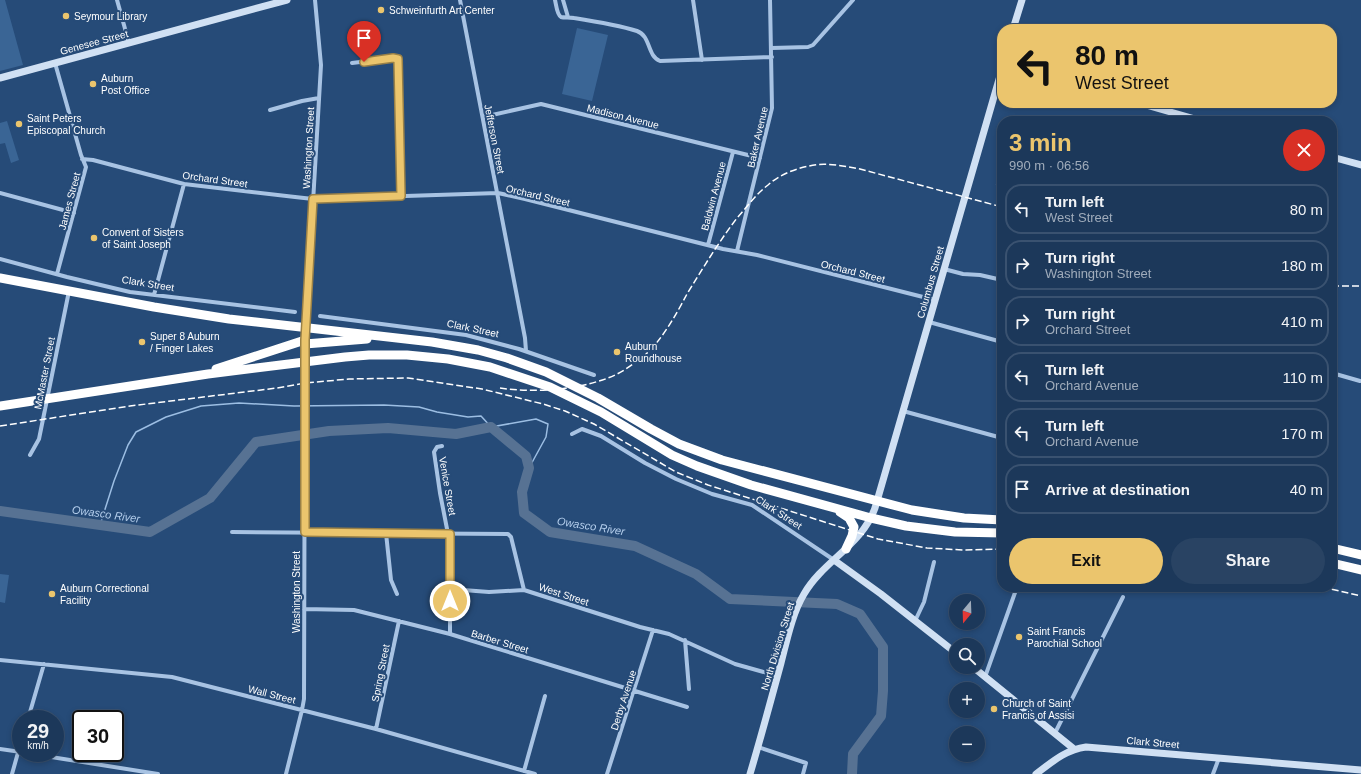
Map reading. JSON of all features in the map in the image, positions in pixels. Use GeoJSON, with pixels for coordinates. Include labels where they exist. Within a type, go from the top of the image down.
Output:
{"type":"FeatureCollection","features":[{"type":"Feature","properties":{"kind":"highway"},"geometry":{"type":"LineString","coordinates":[[0,272],[19,281]]}},
{"type":"Feature","properties":{"kind":"highway"},"geometry":{"type":"LineString","coordinates":[[0,278],[229,319],[432,342],[460,347],[518,362],[546,372],[598,398],[650,429],[700,453],[745,467],[912,510],[951,516],[997,520]]}},
{"type":"Feature","properties":{"kind":"highway"},"geometry":{"type":"LineString","coordinates":[[208,374],[230,364],[305,342],[381,337]]}},
{"type":"Feature","properties":{"kind":"highway"},"geometry":{"type":"LineString","coordinates":[[0,406],[208,374],[369,355],[407,355],[466,362],[504,371],[550,387],[583,402],[654,445],[697,466],[751,485],[871,518],[906,526],[938,531],[997,533]]}},
{"type":"Feature","properties":{"kind":"highway"},"geometry":{"type":"LineString","coordinates":[[830,507],[846,516],[853,523],[854,531],[846,549]]}},
{"type":"Feature","properties":{"kind":"highway"},"geometry":{"type":"LineString","coordinates":[[1337,549],[1361,555]]}},
{"type":"Feature","properties":{"kind":"highway"},"geometry":{"type":"LineString","coordinates":[[1337,564],[1361,570]]}},
{"type":"Feature","properties":{"kind":"street"},"geometry":{"type":"LineString","coordinates":[[117,0],[129,43]]}},
{"type":"Feature","properties":{"kind":"street","name":"Genesee Street"},"geometry":{"type":"LineString","coordinates":[[0,78],[287,0]]}},
{"type":"Feature","properties":{"kind":"street","name":"Washington Street"},"geometry":{"type":"LineString","coordinates":[[286,774],[304,699],[305,327],[321,65],[315,0]]}},
{"type":"Feature","properties":{"kind":"street","name":"Jefferson Street"},"geometry":{"type":"LineString","coordinates":[[460,0],[498,193],[525,338],[526,351]]}},
{"type":"Feature","properties":{"kind":"street"},"geometry":{"type":"LineString","coordinates":[[555,0],[560,16],[639,32],[644,36],[656,60],[772,57]]}},
{"type":"Feature","properties":{"kind":"street"},"geometry":{"type":"LineString","coordinates":[[563,0],[568,17]]}},
{"type":"Feature","properties":{"kind":"street"},"geometry":{"type":"LineString","coordinates":[[693,0],[702,60]]}},
{"type":"Feature","properties":{"kind":"street","name":"Baker Avenue"},"geometry":{"type":"LineString","coordinates":[[737,251],[772,108],[770,0]]}},
{"type":"Feature","properties":{"kind":"street"},"geometry":{"type":"LineString","coordinates":[[772,48],[808,47],[812,45],[853,0]]}},
{"type":"Feature","properties":{"kind":"street"},"geometry":{"type":"LineString","coordinates":[[1015,24],[1022,0]]}},
{"type":"Feature","properties":{"kind":"street"},"geometry":{"type":"LineString","coordinates":[[352,64],[393,58],[398,59],[401,196]]}},
{"type":"Feature","properties":{"kind":"street","name":"James Street"},"geometry":{"type":"LineString","coordinates":[[55,63],[82,159],[86,167],[57,274]]}},
{"type":"Feature","properties":{"kind":"street","name":"Columbus Street"},"geometry":{"type":"LineString","coordinates":[[878,501],[997,86]]}},
{"type":"Feature","properties":{"kind":"street"},"geometry":{"type":"LineString","coordinates":[[270,110],[302,100],[319,98]]}},
{"type":"Feature","properties":{"kind":"street","name":"Madison Avenue"},"geometry":{"type":"LineString","coordinates":[[483,117],[541,104],[760,158]]}},
{"type":"Feature","properties":{"kind":"street"},"geometry":{"type":"LineString","coordinates":[[1156,108],[1184,116]]}},
{"type":"Feature","properties":{"kind":"street","name":"Baldwin Avenue"},"geometry":{"type":"LineString","coordinates":[[708,245],[733,152]]}},
{"type":"Feature","properties":{"kind":"street"},"geometry":{"type":"LineString","coordinates":[[1337,158],[1361,165]]}},
{"type":"Feature","properties":{"kind":"street","name":"Orchard Street"},"geometry":{"type":"LineString","coordinates":[[82,159],[91,159],[184,184],[313,199],[498,193],[708,245],[757,255],[935,300]]}},
{"type":"Feature","properties":{"kind":"street"},"geometry":{"type":"LineString","coordinates":[[154,295],[184,184]]}},
{"type":"Feature","properties":{"kind":"street"},"geometry":{"type":"LineString","coordinates":[[0,193],[74,213]]}},
{"type":"Feature","properties":{"kind":"street","name":"Clark Street"},"geometry":{"type":"LineString","coordinates":[[0,259],[130,292],[295,312]]}},
{"type":"Feature","properties":{"kind":"street"},"geometry":{"type":"LineString","coordinates":[[944,269],[963,274],[980,275],[997,279]]}},
{"type":"Feature","properties":{"kind":"street","name":"McMaster Street"},"geometry":{"type":"LineString","coordinates":[[30,455],[39,439],[69,291]]}},
{"type":"Feature","properties":{"kind":"street","name":"Clark Street"},"geometry":{"type":"LineString","coordinates":[[320,316],[466,335],[526,351],[594,375]]}},
{"type":"Feature","properties":{"kind":"street"},"geometry":{"type":"LineString","coordinates":[[929,322],[997,341]]}},
{"type":"Feature","properties":{"kind":"street"},"geometry":{"type":"LineString","coordinates":[[1337,374],[1360,381]]}},
{"type":"Feature","properties":{"kind":"street"},"geometry":{"type":"LineString","coordinates":[[903,411],[997,437]]}},
{"type":"Feature","properties":{"kind":"street","name":"Clark Street"},"geometry":{"type":"LineString","coordinates":[[572,434],[582,429],[591,432],[601,436],[645,463],[676,479],[712,494],[752,505],[834,560],[881,594],[949,648]]}},
{"type":"Feature","properties":{"kind":"street","name":"Venice Street"},"geometry":{"type":"LineString","coordinates":[[442,446],[437,448],[434,452],[440,493],[449,534],[450,634]]}},
{"type":"Feature","properties":{"kind":"street","name":"North Division Street"},"geometry":{"type":"LineString","coordinates":[[750,774],[791,628],[801,600],[816,576],[846,549],[863,531],[871,518],[878,501]]}},
{"type":"Feature","properties":{"kind":"street","name":"West Street"},"geometry":{"type":"LineString","coordinates":[[232,532],[508,534],[511,537],[524,590],[640,627],[669,634],[735,664],[778,676]]}},
{"type":"Feature","properties":{"kind":"street"},"geometry":{"type":"LineString","coordinates":[[386,533],[391,580],[397,594]]}},
{"type":"Feature","properties":{"kind":"street"},"geometry":{"type":"LineString","coordinates":[[915,621],[924,602],[934,562]]}},
{"type":"Feature","properties":{"kind":"street"},"geometry":{"type":"LineString","coordinates":[[450,589],[489,592],[524,590]]}},
{"type":"Feature","properties":{"kind":"street"},"geometry":{"type":"LineString","coordinates":[[985,677],[1015,592]]}},
{"type":"Feature","properties":{"kind":"street"},"geometry":{"type":"LineString","coordinates":[[1055,733],[1123,597]]}},
{"type":"Feature","properties":{"kind":"street","name":"Barber Street"},"geometry":{"type":"LineString","coordinates":[[304,609],[354,610],[450,634],[687,707]]}},
{"type":"Feature","properties":{"kind":"street","name":"Spring Street"},"geometry":{"type":"LineString","coordinates":[[376,729],[399,621]]}},
{"type":"Feature","properties":{"kind":"street","name":"Derby Avenue"},"geometry":{"type":"LineString","coordinates":[[607,774],[653,630]]}},
{"type":"Feature","properties":{"kind":"street"},"geometry":{"type":"LineString","coordinates":[[685,640],[689,689]]}},
{"type":"Feature","properties":{"kind":"street","name":"Wall Street"},"geometry":{"type":"LineString","coordinates":[[0,660],[172,677],[376,729],[535,774]]}},
{"type":"Feature","properties":{"kind":"street"},"geometry":{"type":"LineString","coordinates":[[31,710],[44,664]]}},
{"type":"Feature","properties":{"kind":"street"},"geometry":{"type":"LineString","coordinates":[[981,674],[1074,749],[1060,755],[1036,774]]}},
{"type":"Feature","properties":{"kind":"street"},"geometry":{"type":"LineString","coordinates":[[524,771],[545,696]]}},
{"type":"Feature","properties":{"kind":"street"},"geometry":{"type":"LineString","coordinates":[[758,747],[806,763],[803,774]]}},
{"type":"Feature","properties":{"kind":"street","name":"Clark Street"},"geometry":{"type":"LineString","coordinates":[[1074,749],[1100,747],[1361,770]]}},
{"type":"Feature","properties":{"kind":"street"},"geometry":{"type":"LineString","coordinates":[[0,749],[12,751]]}},
{"type":"Feature","properties":{"kind":"street"},"geometry":{"type":"LineString","coordinates":[[1213,774],[1220,758]]}},
{"type":"Feature","properties":{"kind":"street"},"geometry":{"type":"LineString","coordinates":[[64,759],[158,774]]}},
{"type":"Feature","properties":{"kind":"street"},"geometry":{"type":"LineString","coordinates":[[12,774],[16,762]]}},
{"type":"Feature","properties":{"kind":"shaded area"},"geometry":{"type":"Polygon","coordinates":[[[0,0],[5,0],[23,65],[0,71],[0,0]]]}},
{"type":"Feature","properties":{"kind":"shaded area"},"geometry":{"type":"Polygon","coordinates":[[[577,28],[608,35],[592,101],[562,94],[577,28]]]}},
{"type":"Feature","properties":{"kind":"shaded area"},"geometry":{"type":"Polygon","coordinates":[[[7,121],[19,160],[11,163],[5,143],[0,144],[0,123],[7,121]]]}},
{"type":"Feature","properties":{"kind":"shaded area"},"geometry":{"type":"Polygon","coordinates":[[[0,574],[9,575],[5,603],[0,602],[0,574]]]}},
{"type":"Feature","properties":{"kind":"waterway"},"geometry":{"type":"LineString","coordinates":[[100,525],[114,481],[128,445],[136,432],[166,417],[201,406],[239,403],[294,406],[384,405],[419,407],[437,412],[468,417],[481,416],[491,427],[536,419],[548,424],[546,437],[529,468]]}},
{"type":"Feature","properties":{"kind":"waterway","name":"Owasco River"},"geometry":{"type":"LineString","coordinates":[[0,511],[150,532],[210,498],[256,442],[329,431],[388,428],[456,434],[491,427],[526,456],[529,468],[522,492],[524,513],[550,532],[635,546],[696,574],[730,599],[837,604],[860,614],[883,647],[883,691],[881,716],[853,754],[852,774]]}},
{"type":"Feature","properties":{"kind":"railway"},"geometry":{"type":"LineString","coordinates":[[500,388],[526,390],[568,388],[596,382],[613,376],[637,361],[652,348],[663,334],[705,265],[737,218],[756,196],[772,181],[792,171],[821,164],[860,169],[997,206]]}},
{"type":"Feature","properties":{"kind":"railway"},"geometry":{"type":"LineString","coordinates":[[1337,286],[1361,286]]}},
{"type":"Feature","properties":{"kind":"railway"},"geometry":{"type":"LineString","coordinates":[[0,426],[130,406],[277,388],[305,383],[349,379],[408,378],[482,389],[565,411],[594,424],[676,472],[708,485],[878,539],[927,548],[964,550],[997,549]]}},
{"type":"Feature","properties":{"kind":"railway"},"geometry":{"type":"LineString","coordinates":[[1337,590],[1361,596]]}},
{"type":"Feature","properties":{"kind":"place","name":"Schweinfurth Art Center"},"geometry":{"type":"Point","coordinates":[381,10]}},
{"type":"Feature","properties":{"kind":"place","name":"Seymour Library"},"geometry":{"type":"Point","coordinates":[66,16]}},
{"type":"Feature","properties":{"kind":"place","name":"Auburn Post Office"},"geometry":{"type":"Point","coordinates":[93,84]}},
{"type":"Feature","properties":{"kind":"place","name":"Saint Peters Episcopal Church"},"geometry":{"type":"Point","coordinates":[19,124]}},
{"type":"Feature","properties":{"kind":"place","name":"Convent of Sisters of Saint Joseph"},"geometry":{"type":"Point","coordinates":[94,238]}},
{"type":"Feature","properties":{"kind":"place","name":"Super 8 Auburn / Finger Lakes"},"geometry":{"type":"Point","coordinates":[142,342]}},
{"type":"Feature","properties":{"kind":"place","name":"Auburn Roundhouse"},"geometry":{"type":"Point","coordinates":[617,352]}},
{"type":"Feature","properties":{"kind":"place","name":"Auburn Correctional Facility"},"geometry":{"type":"Point","coordinates":[52,594]}},
{"type":"Feature","properties":{"kind":"place","name":"Saint Francis Parochial School"},"geometry":{"type":"Point","coordinates":[1019,637]}},
{"type":"Feature","properties":{"kind":"place","name":"Church of Saint Francis of Assisi"},"geometry":{"type":"Point","coordinates":[994,709]}},
{"type":"Feature","properties":{"kind":"route"},"geometry":{"type":"LineString","coordinates":[[364,62],[393,58],[398,59],[401,196],[313,199],[305,340],[305,532],[450,534],[450,601]]}}]}
